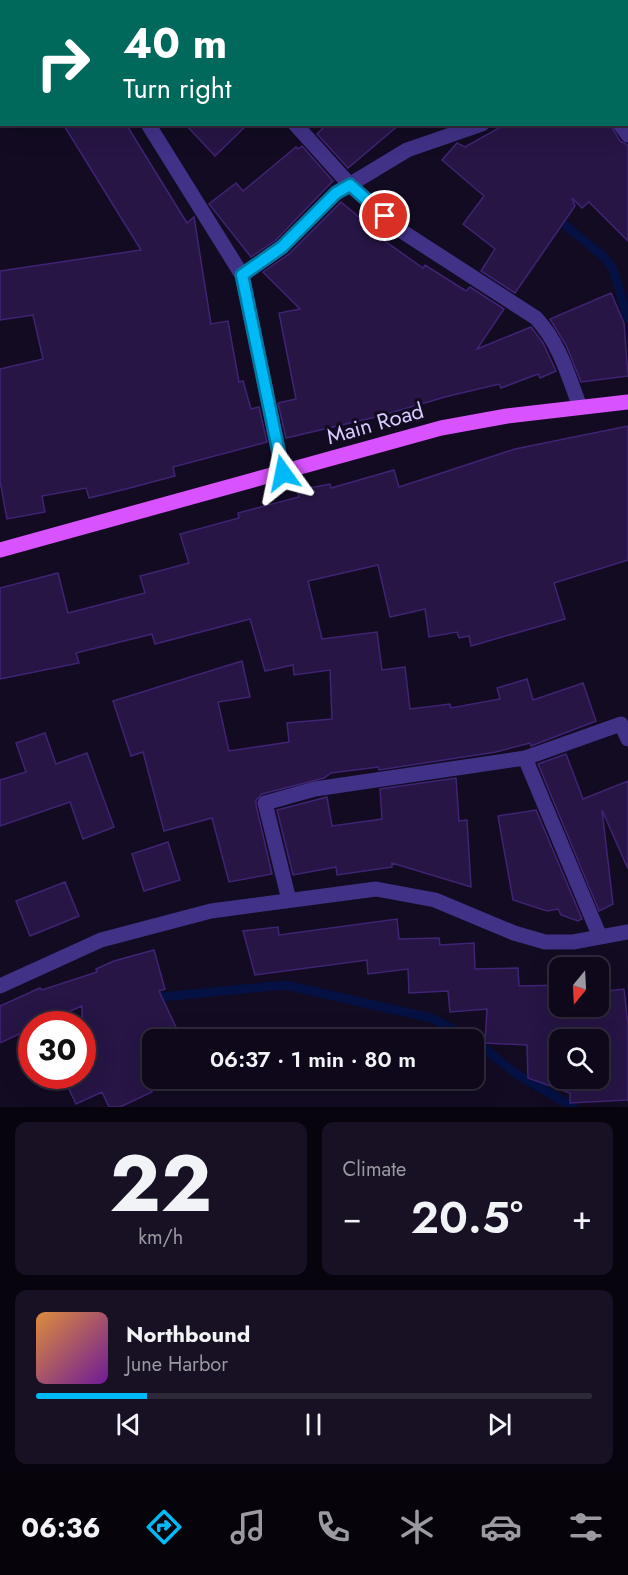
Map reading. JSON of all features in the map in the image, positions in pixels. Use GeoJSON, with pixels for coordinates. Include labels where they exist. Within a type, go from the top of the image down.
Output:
{"type":"FeatureCollection","features":[{"type":"Feature","properties":{"kind":"main road","name":"Main Road"},"geometry":{"type":"LineString","coordinates":[[0,550],[441,428],[507,416],[628,402]]}},
{"type":"Feature","properties":{"kind":"street"},"geometry":{"type":"LineString","coordinates":[[149,126],[242,275],[283,473]]}},
{"type":"Feature","properties":{"kind":"street"},"geometry":{"type":"LineString","coordinates":[[297,126],[350,185],[403,232],[536,318],[558,347],[580,407]]}},
{"type":"Feature","properties":{"kind":"street"},"geometry":{"type":"LineString","coordinates":[[242,275],[282,247],[336,193],[407,150],[476,126]]}},
{"type":"Feature","properties":{"kind":"street"},"geometry":{"type":"LineString","coordinates":[[290,900],[265,802],[315,789],[525,758],[621,724],[628,739]]}},
{"type":"Feature","properties":{"kind":"street"},"geometry":{"type":"LineString","coordinates":[[525,758],[600,937]]}},
{"type":"Feature","properties":{"kind":"street"},"geometry":{"type":"LineString","coordinates":[[0,986],[101,940],[211,911],[376,889],[435,900],[514,933],[545,942],[573,942],[628,932]]}},
{"type":"Feature","properties":{"kind":"building"},"geometry":{"type":"Polygon","coordinates":[[[64,126],[127,126],[187,223],[194,217],[211,324],[228,321],[239,382],[243,381],[251,409],[259,407],[267,442],[173,467],[175,476],[89,498],[86,488],[42,496],[45,512],[7,519],[0,481],[0,369],[43,359],[33,315],[0,320],[0,271],[141,250],[64,126]]]}},
{"type":"Feature","properties":{"kind":"building"},"geometry":{"type":"Polygon","coordinates":[[[187,126],[246,126],[215,156],[187,126]]]}},
{"type":"Feature","properties":{"kind":"building"},"geometry":{"type":"Polygon","coordinates":[[[325,126],[398,126],[348,168],[317,134],[325,126]]]}},
{"type":"Feature","properties":{"kind":"building"},"geometry":{"type":"Polygon","coordinates":[[[502,126],[611,126],[620,141],[628,145],[628,241],[589,202],[582,208],[572,198],[575,206],[515,293],[481,271],[495,249],[463,224],[484,196],[442,160],[457,143],[465,147],[502,126]]]}},
{"type":"Feature","properties":{"kind":"building"},"geometry":{"type":"Polygon","coordinates":[[[302,146],[333,181],[276,240],[251,257],[209,204],[236,183],[243,191],[296,147],[298,149],[302,146]]]}},
{"type":"Feature","properties":{"kind":"building"},"geometry":{"type":"Polygon","coordinates":[[[341,202],[365,222],[362,225],[423,268],[425,265],[466,291],[470,287],[504,309],[477,349],[531,327],[543,343],[556,371],[540,378],[538,374],[501,388],[499,384],[286,438],[278,403],[296,399],[279,313],[300,309],[263,272],[289,254],[341,202]]]}},
{"type":"Feature","properties":{"kind":"building"},"geometry":{"type":"Polygon","coordinates":[[[611,293],[624,323],[628,376],[581,382],[566,345],[550,319],[611,293]]]}},
{"type":"Feature","properties":{"kind":"building"},"geometry":{"type":"Polygon","coordinates":[[[628,426],[628,560],[554,583],[565,619],[471,646],[469,636],[459,638],[457,632],[429,637],[425,609],[390,617],[378,565],[308,581],[322,639],[377,632],[382,670],[405,667],[410,709],[450,704],[451,708],[500,699],[497,688],[527,679],[533,700],[583,683],[596,721],[531,746],[530,743],[496,752],[379,770],[378,767],[331,773],[324,778],[262,794],[256,800],[256,805],[272,874],[229,882],[212,818],[164,831],[143,752],[131,756],[113,701],[242,661],[250,697],[218,702],[229,751],[289,742],[287,723],[332,719],[330,670],[294,675],[293,665],[265,671],[250,619],[155,644],[152,634],[76,653],[79,663],[0,679],[0,588],[58,573],[68,613],[145,593],[140,576],[189,563],[180,534],[239,518],[238,513],[299,497],[298,490],[330,484],[331,488],[394,470],[399,487],[515,449],[628,426]]]}},
{"type":"Feature","properties":{"kind":"building"},"geometry":{"type":"Polygon","coordinates":[[[45,733],[56,764],[87,753],[114,827],[83,839],[70,802],[0,826],[0,780],[26,772],[16,743],[45,733]]]}},
{"type":"Feature","properties":{"kind":"building"},"geometry":{"type":"Polygon","coordinates":[[[566,754],[583,799],[628,781],[628,869],[602,810],[613,904],[599,911],[538,764],[566,754]]]}},
{"type":"Feature","properties":{"kind":"building"},"geometry":{"type":"Polygon","coordinates":[[[456,778],[459,821],[467,820],[471,887],[392,863],[392,867],[337,875],[336,867],[293,875],[277,810],[327,797],[332,826],[382,819],[380,789],[456,778]]]}},
{"type":"Feature","properties":{"kind":"building"},"geometry":{"type":"Polygon","coordinates":[[[536,810],[582,919],[578,921],[561,915],[558,909],[547,911],[513,900],[498,816],[536,810]]]}},
{"type":"Feature","properties":{"kind":"building"},"geometry":{"type":"Polygon","coordinates":[[[168,842],[180,880],[144,891],[132,854],[168,842]]]}},
{"type":"Feature","properties":{"kind":"building"},"geometry":{"type":"Polygon","coordinates":[[[65,882],[79,916],[30,936],[16,901],[65,882]]]}},
{"type":"Feature","properties":{"kind":"building"},"geometry":{"type":"Polygon","coordinates":[[[397,919],[399,939],[439,938],[440,945],[474,943],[475,969],[518,968],[519,986],[549,985],[549,1017],[609,1017],[609,991],[624,989],[628,1025],[628,1100],[570,1103],[570,1093],[559,1089],[609,1089],[609,1029],[549,1029],[549,1086],[528,1078],[527,1045],[485,1043],[487,1009],[450,1012],[448,991],[409,993],[408,969],[368,974],[367,960],[255,975],[243,931],[278,927],[279,935],[397,919]]]}},
{"type":"Feature","properties":{"kind":"building"},"geometry":{"type":"Polygon","coordinates":[[[154,950],[165,989],[159,991],[177,1029],[142,1029],[142,1089],[150,1089],[152,1092],[120,1107],[109,1107],[102,1092],[76,1104],[69,1089],[96,1089],[96,1011],[82,1011],[82,1006],[70,1011],[18,1011],[18,1035],[0,1043],[0,1006],[40,988],[42,990],[97,972],[96,969],[114,961],[154,950]]]}},
{"type":"Feature","properties":{"kind":"waterway"},"geometry":{"type":"LineString","coordinates":[[554,216],[605,258],[613,269],[628,318]]}},
{"type":"Feature","properties":{"kind":"waterway"},"geometry":{"type":"LineString","coordinates":[[151,998],[285,985],[431,1018],[452,1029]]}},
{"type":"Feature","properties":{"kind":"waterway"},"geometry":{"type":"LineString","coordinates":[[484,1048],[515,1073],[573,1107]]}},
{"type":"Feature","properties":{"kind":"route"},"geometry":{"type":"LineString","coordinates":[[283,473],[242,275],[282,247],[336,193],[350,185],[385,216]]}}]}
